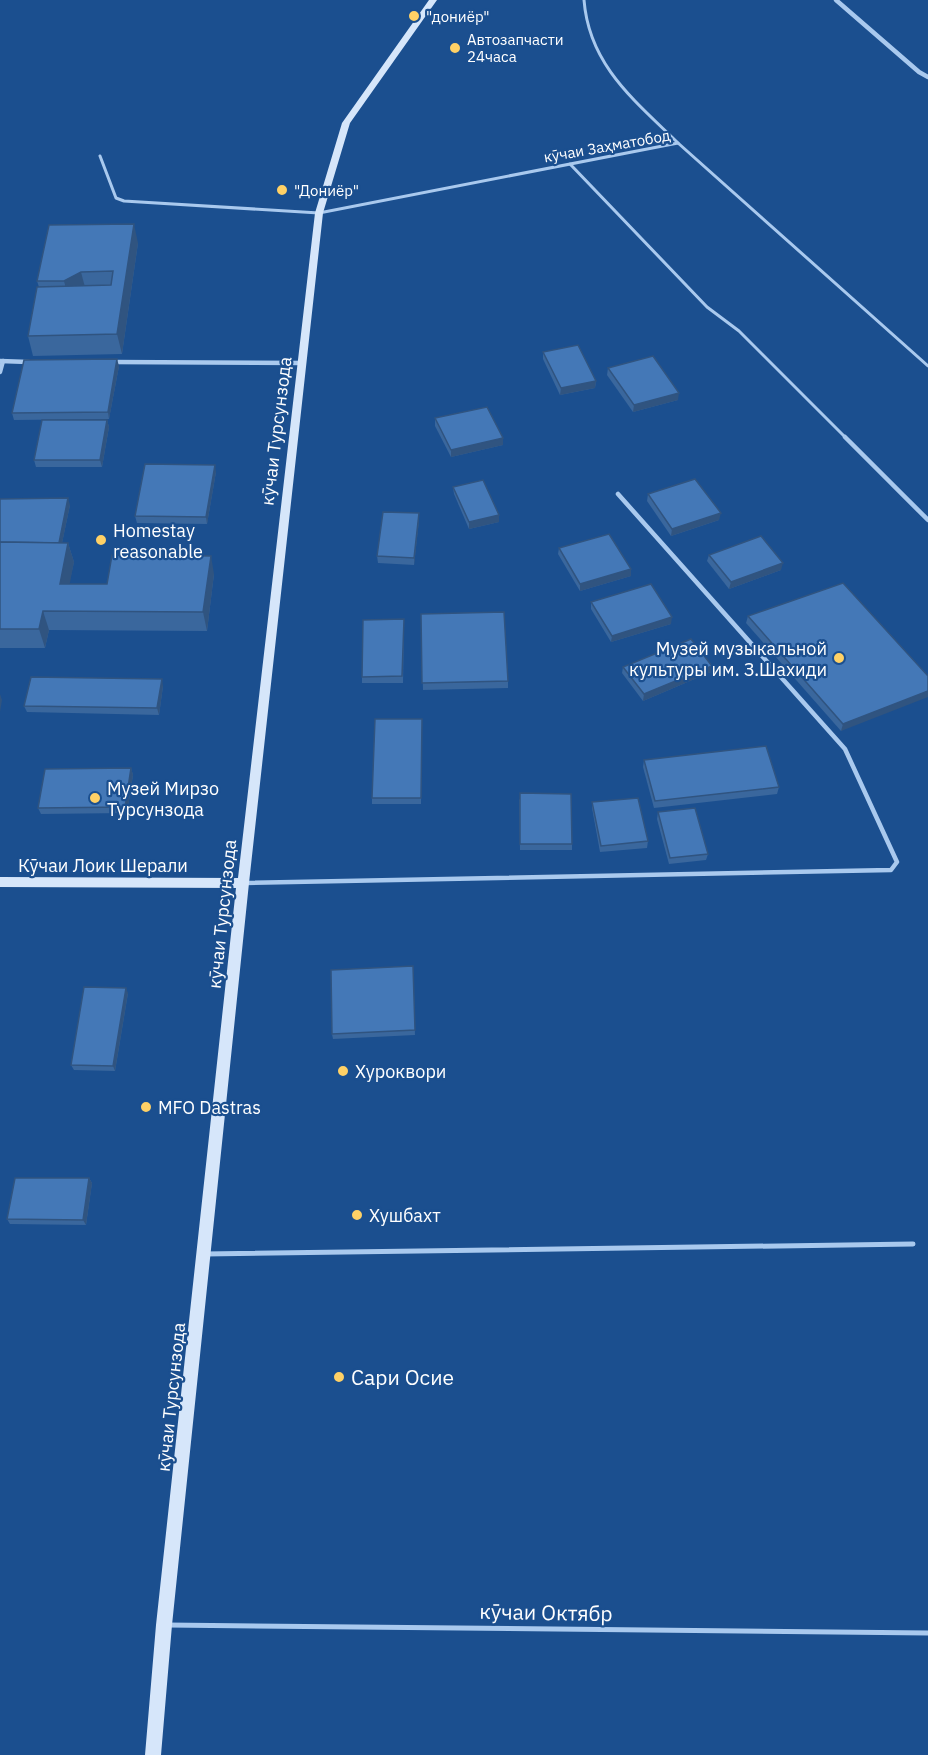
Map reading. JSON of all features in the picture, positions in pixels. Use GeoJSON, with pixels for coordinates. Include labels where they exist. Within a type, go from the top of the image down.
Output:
{"type":"FeatureCollection","features":[{"type":"Feature","properties":{"kind":"main road","name":"кӯчаи Турсунзода"},"geometry":{"type":"LineString","coordinates":[[153,1755],[164,1625],[243,883],[319,213],[346,123],[434,0]]}},
{"type":"Feature","properties":{"kind":"main road","name":"Кӯчаи Лоик Шерали"},"geometry":{"type":"LineString","coordinates":[[0,882],[243,883]]}},
{"type":"Feature","properties":{"kind":"street"},"geometry":{"type":"LineString","coordinates":[[836,0],[919,72],[928,77]]}},
{"type":"Feature","properties":{"kind":"street"},"geometry":{"type":"LineString","coordinates":[[0,372],[1,361],[39,362]]}},
{"type":"Feature","properties":{"kind":"street"},"geometry":{"type":"LineString","coordinates":[[110,362],[302,363]]}},
{"type":"Feature","properties":{"kind":"lane"},"geometry":{"type":"LineString","coordinates":[[584,0],[583,17],[602,64],[678,143]]}},
{"type":"Feature","properties":{"kind":"lane","name":"кӯчаи Заҳматобод"},"geometry":{"type":"LineString","coordinates":[[100,156],[116,198],[124,201],[319,213],[678,143],[928,366]]}},
{"type":"Feature","properties":{"kind":"lane"},"geometry":{"type":"LineString","coordinates":[[570,164],[706,307],[739,331],[928,520]]}},
{"type":"Feature","properties":{"kind":"lane"},"geometry":{"type":"LineString","coordinates":[[243,883],[891,870],[897,862],[844,749],[618,494]]}},
{"type":"Feature","properties":{"kind":"lane"},"geometry":{"type":"LineString","coordinates":[[205,1254],[913,1244]]}},
{"type":"Feature","properties":{"kind":"lane","name":"кӯчаи Октябр"},"geometry":{"type":"LineString","coordinates":[[164,1625],[928,1633]]}},
{"type":"Feature","properties":{"kind":"building"},"geometry":{"type":"Polygon","coordinates":[[[134,224],[117,334],[28,336],[37,287],[111,285],[113,271],[81,272],[64,281],[37,281],[49,225],[134,224]]]}},
{"type":"Feature","properties":{"kind":"building"},"geometry":{"type":"Polygon","coordinates":[[[578,345],[596,381],[561,388],[543,352],[578,345]]]}},
{"type":"Feature","properties":{"kind":"building"},"geometry":{"type":"Polygon","coordinates":[[[653,356],[679,393],[634,405],[608,368],[653,356]]]}},
{"type":"Feature","properties":{"kind":"building"},"geometry":{"type":"Polygon","coordinates":[[[117,359],[108,412],[12,413],[24,360],[117,359]]]}},
{"type":"Feature","properties":{"kind":"building"},"geometry":{"type":"Polygon","coordinates":[[[487,407],[503,438],[451,450],[435,418],[487,407]]]}},
{"type":"Feature","properties":{"kind":"building"},"geometry":{"type":"Polygon","coordinates":[[[42,420],[107,420],[100,460],[34,460],[42,420]]]}},
{"type":"Feature","properties":{"kind":"building"},"geometry":{"type":"Polygon","coordinates":[[[145,464],[215,465],[206,517],[135,516],[145,464]]]}},
{"type":"Feature","properties":{"kind":"building"},"geometry":{"type":"Polygon","coordinates":[[[695,479],[721,513],[672,529],[648,494],[695,479]]]}},
{"type":"Feature","properties":{"kind":"building"},"geometry":{"type":"Polygon","coordinates":[[[483,480],[499,515],[469,522],[453,487],[483,480]]]}},
{"type":"Feature","properties":{"kind":"building"},"geometry":{"type":"Polygon","coordinates":[[[68,498],[59,543],[0,542],[0,499],[68,498]]]}},
{"type":"Feature","properties":{"kind":"building"},"geometry":{"type":"Polygon","coordinates":[[[383,512],[419,513],[414,558],[377,556],[383,512]]]}},
{"type":"Feature","properties":{"kind":"building"},"geometry":{"type":"Polygon","coordinates":[[[609,534],[631,569],[580,584],[559,548],[609,534]]]}},
{"type":"Feature","properties":{"kind":"building"},"geometry":{"type":"Polygon","coordinates":[[[761,536],[783,563],[731,582],[709,555],[761,536]]]}},
{"type":"Feature","properties":{"kind":"building"},"geometry":{"type":"Polygon","coordinates":[[[0,542],[68,543],[60,584],[107,584],[112,555],[211,556],[203,612],[43,611],[39,629],[0,629],[0,542]]]}},
{"type":"Feature","properties":{"kind":"building","name":"Музей музыкальной культуры им. З.Шахиди"},"geometry":{"type":"Polygon","coordinates":[[[843,583],[928,676],[928,691],[843,724],[748,616],[843,583]]]}},
{"type":"Feature","properties":{"kind":"building"},"geometry":{"type":"Polygon","coordinates":[[[651,584],[672,617],[612,636],[591,602],[651,584]]]}},
{"type":"Feature","properties":{"kind":"building"},"geometry":{"type":"Polygon","coordinates":[[[504,612],[508,681],[422,683],[421,614],[504,612]]]}},
{"type":"Feature","properties":{"kind":"building"},"geometry":{"type":"Polygon","coordinates":[[[404,619],[402,676],[362,677],[363,620],[404,619]]]}},
{"type":"Feature","properties":{"kind":"building"},"geometry":{"type":"Polygon","coordinates":[[[691,639],[712,666],[644,694],[623,667],[691,639]]]}},
{"type":"Feature","properties":{"kind":"building"},"geometry":{"type":"Polygon","coordinates":[[[31,677],[162,679],[157,708],[24,706],[31,677]]]}},
{"type":"Feature","properties":{"kind":"building"},"geometry":{"type":"Polygon","coordinates":[[[375,719],[422,719],[421,798],[372,798],[375,719]]]}},
{"type":"Feature","properties":{"kind":"building"},"geometry":{"type":"Polygon","coordinates":[[[766,746],[779,787],[655,801],[644,760],[766,746]]]}},
{"type":"Feature","properties":{"kind":"building"},"geometry":{"type":"Polygon","coordinates":[[[131,768],[125,807],[38,808],[45,769],[131,768]]]}},
{"type":"Feature","properties":{"kind":"building"},"geometry":{"type":"Polygon","coordinates":[[[520,793],[571,794],[572,844],[520,844],[520,793]]]}},
{"type":"Feature","properties":{"kind":"building"},"geometry":{"type":"Polygon","coordinates":[[[638,798],[648,841],[601,846],[592,802],[638,798]]]}},
{"type":"Feature","properties":{"kind":"building"},"geometry":{"type":"Polygon","coordinates":[[[695,808],[708,854],[670,858],[658,812],[695,808]]]}},
{"type":"Feature","properties":{"kind":"building"},"geometry":{"type":"Polygon","coordinates":[[[413,966],[415,1030],[332,1034],[331,970],[413,966]]]}},
{"type":"Feature","properties":{"kind":"building"},"geometry":{"type":"Polygon","coordinates":[[[84,987],[126,988],[113,1066],[71,1065],[84,987]]]}},
{"type":"Feature","properties":{"kind":"building"},"geometry":{"type":"Polygon","coordinates":[[[15,1178],[89,1178],[83,1220],[7,1219],[15,1178]]]}},
{"type":"Feature","properties":{"kind":"place","name":"\"дониёр\""},"geometry":{"type":"Point","coordinates":[414,16]}},
{"type":"Feature","properties":{"kind":"place","name":"Автозапчасти 24часа"},"geometry":{"type":"Point","coordinates":[455,48]}},
{"type":"Feature","properties":{"kind":"place","name":"\"Дониёр\""},"geometry":{"type":"Point","coordinates":[282,190]}},
{"type":"Feature","properties":{"kind":"place","name":"Homestay reasonable"},"geometry":{"type":"Point","coordinates":[101,540]}},
{"type":"Feature","properties":{"kind":"place","name":"Музей музыкальной культуры им. З.Шахиди"},"geometry":{"type":"Point","coordinates":[839,658]}},
{"type":"Feature","properties":{"kind":"place","name":"Музей Мирзо Турсунзода"},"geometry":{"type":"Point","coordinates":[95,798]}},
{"type":"Feature","properties":{"kind":"place","name":"Хуроквори"},"geometry":{"type":"Point","coordinates":[343,1071]}},
{"type":"Feature","properties":{"kind":"place","name":"MFO Dastras"},"geometry":{"type":"Point","coordinates":[146,1107]}},
{"type":"Feature","properties":{"kind":"place","name":"Хушбахт"},"geometry":{"type":"Point","coordinates":[357,1215]}},
{"type":"Feature","properties":{"kind":"place","name":"Сари Осие"},"geometry":{"type":"Point","coordinates":[339,1377]}}]}
